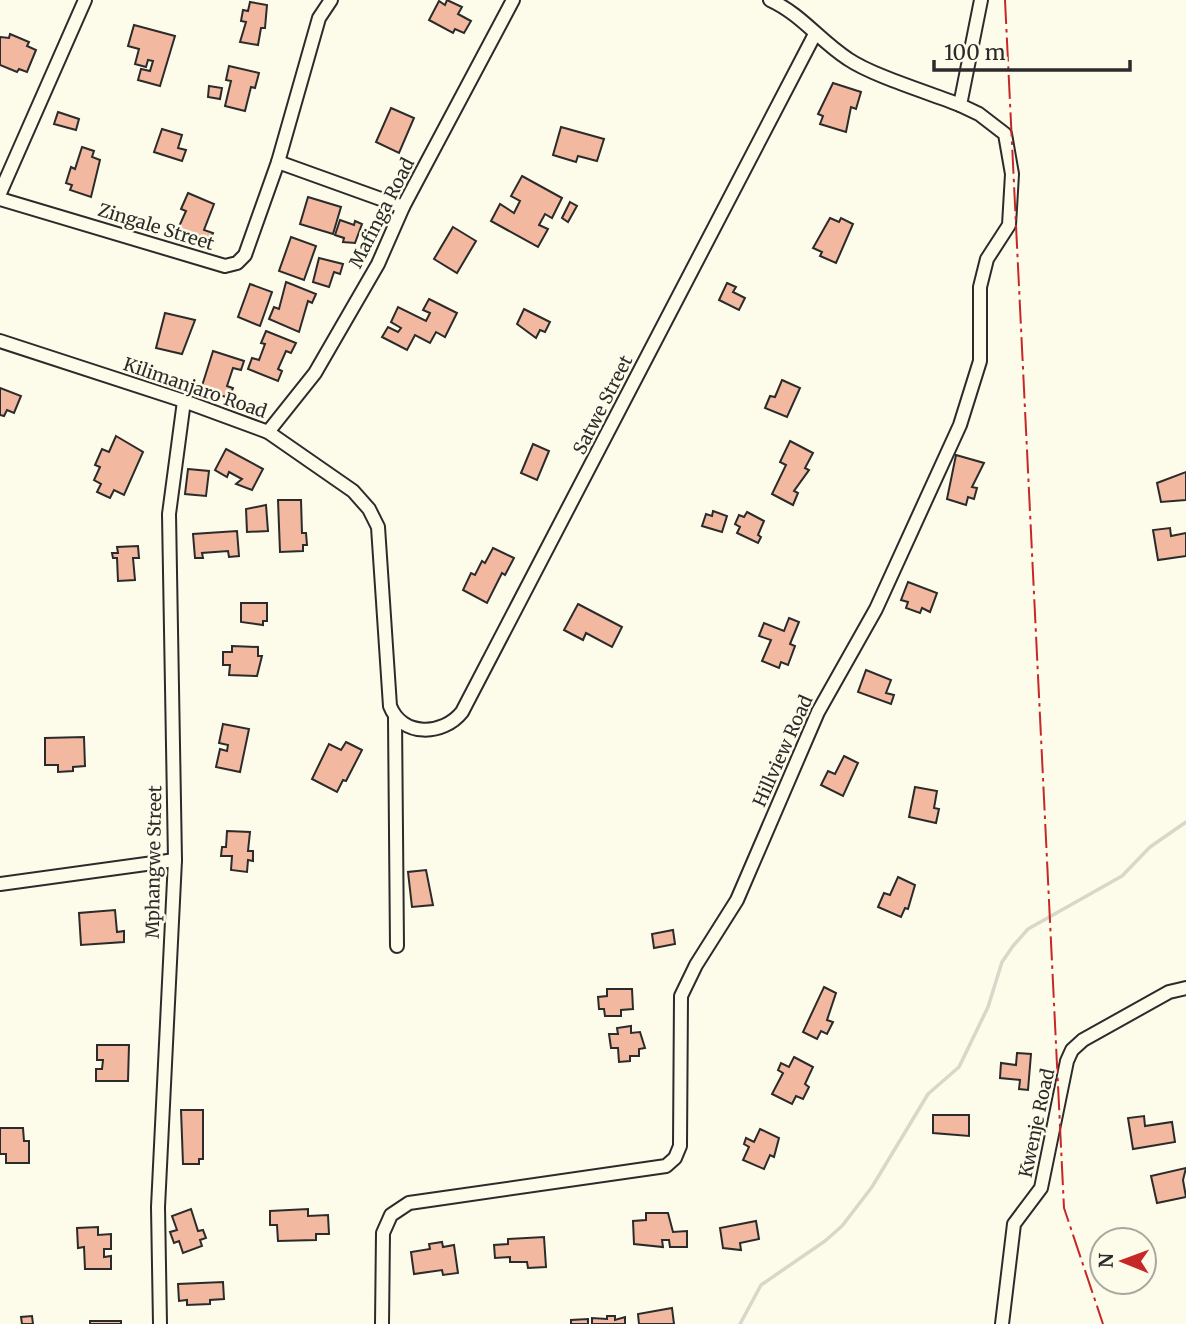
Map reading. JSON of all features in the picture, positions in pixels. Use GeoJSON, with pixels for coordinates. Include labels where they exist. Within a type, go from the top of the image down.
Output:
{"type":"FeatureCollection","features":[{"type":"Feature","properties":{"kind":"street"},"geometry":{"type":"LineString","coordinates":[[0,192],[85,0]]}},
{"type":"Feature","properties":{"kind":"street","name":"Zingale Street"},"geometry":{"type":"LineString","coordinates":[[0,199],[225,266],[237,263],[245,255],[278,162],[320,18],[331,0]]}},
{"type":"Feature","properties":{"kind":"street","name":"Mafinga Road"},"geometry":{"type":"LineString","coordinates":[[268,432],[315,373],[378,264],[403,207],[513,0]]}},
{"type":"Feature","properties":{"kind":"street"},"geometry":{"type":"LineString","coordinates":[[770,0],[792,10],[815,34],[851,61],[960,105],[981,0]]}},
{"type":"Feature","properties":{"kind":"street","name":"Satwe Street"},"geometry":{"type":"LineString","coordinates":[[392,712],[405,726],[421,729],[444,727],[462,712],[815,34]]}},
{"type":"Feature","properties":{"kind":"street","name":"Hillview Road"},"geometry":{"type":"LineString","coordinates":[[382,1324],[383,1233],[391,1215],[409,1203],[666,1166],[675,1158],[680,1146],[681,996],[695,965],[737,901],[818,712],[876,609],[945,461],[980,361],[980,287],[987,259],[1009,225],[1012,174],[1005,134],[979,114],[960,105]]}},
{"type":"Feature","properties":{"kind":"street"},"geometry":{"type":"LineString","coordinates":[[278,162],[403,207]]}},
{"type":"Feature","properties":{"kind":"street","name":"Kilimanjaro Road"},"geometry":{"type":"LineString","coordinates":[[0,341],[184,401],[268,432],[353,491],[369,509],[378,527],[392,712],[397,946]]}},
{"type":"Feature","properties":{"kind":"street","name":"Mphangwe Street"},"geometry":{"type":"LineString","coordinates":[[160,1324],[158,1207],[175,860],[169,514],[184,401]]}},
{"type":"Feature","properties":{"kind":"street"},"geometry":{"type":"LineString","coordinates":[[0,884],[175,860]]}},
{"type":"Feature","properties":{"kind":"street","name":"Kwenje Road"},"geometry":{"type":"LineString","coordinates":[[1002,1324],[1014,1224],[1041,1188],[1067,1061],[1072,1050],[1083,1040],[1169,992],[1186,988]]}},
{"type":"Feature","properties":{"kind":"building"},"geometry":{"type":"Polygon","coordinates":[[[447,0],[462,7],[458,14],[471,21],[464,33],[455,29],[453,33],[429,20],[439,1],[445,5],[447,0]]]}},
{"type":"Feature","properties":{"kind":"building"},"geometry":{"type":"Polygon","coordinates":[[[250,2],[267,5],[265,28],[261,28],[258,45],[240,42],[246,22],[241,21],[243,10],[248,11],[250,2]]]}},
{"type":"Feature","properties":{"kind":"building"},"geometry":{"type":"Polygon","coordinates":[[[134,25],[175,36],[160,86],[138,80],[141,69],[150,71],[153,61],[148,60],[146,67],[135,64],[139,49],[128,46],[134,25]]]}},
{"type":"Feature","properties":{"kind":"building"},"geometry":{"type":"Polygon","coordinates":[[[10,34],[29,42],[27,46],[36,50],[27,72],[19,69],[17,72],[0,65],[0,37],[9,38],[10,34]]]}},
{"type":"Feature","properties":{"kind":"building"},"geometry":{"type":"Polygon","coordinates":[[[229,66],[259,73],[255,88],[251,87],[245,111],[225,106],[231,81],[226,80],[229,66]]]}},
{"type":"Feature","properties":{"kind":"building"},"geometry":{"type":"Polygon","coordinates":[[[833,83],[861,92],[856,109],[851,107],[846,132],[820,124],[823,116],[818,114],[833,83]]]}},
{"type":"Feature","properties":{"kind":"building"},"geometry":{"type":"Polygon","coordinates":[[[209,86],[222,88],[220,99],[208,97],[209,86]]]}},
{"type":"Feature","properties":{"kind":"building"},"geometry":{"type":"Polygon","coordinates":[[[391,108],[414,118],[399,153],[376,142],[391,108]]]}},
{"type":"Feature","properties":{"kind":"building"},"geometry":{"type":"Polygon","coordinates":[[[58,112],[79,119],[76,130],[54,124],[58,112]]]}},
{"type":"Feature","properties":{"kind":"building"},"geometry":{"type":"Polygon","coordinates":[[[561,127],[604,139],[597,161],[578,156],[576,162],[553,155],[561,127]]]}},
{"type":"Feature","properties":{"kind":"building"},"geometry":{"type":"Polygon","coordinates":[[[162,129],[182,135],[178,148],[186,150],[182,161],[154,152],[162,129]]]}},
{"type":"Feature","properties":{"kind":"building"},"geometry":{"type":"Polygon","coordinates":[[[82,147],[94,151],[92,157],[100,160],[91,197],[70,190],[72,185],[66,183],[71,167],[75,169],[82,147]]]}},
{"type":"Feature","properties":{"kind":"building"},"geometry":{"type":"Polygon","coordinates":[[[522,176],[562,198],[552,218],[545,214],[539,225],[548,229],[538,247],[491,221],[500,204],[514,213],[520,201],[511,196],[522,176]]]}},
{"type":"Feature","properties":{"kind":"building"},"geometry":{"type":"Polygon","coordinates":[[[188,193],[214,204],[204,230],[213,233],[208,244],[177,231],[186,211],[181,209],[188,193]]]}},
{"type":"Feature","properties":{"kind":"building"},"geometry":{"type":"Polygon","coordinates":[[[308,197],[341,207],[333,234],[300,224],[308,197]]]}},
{"type":"Feature","properties":{"kind":"building"},"geometry":{"type":"Polygon","coordinates":[[[570,202],[577,206],[568,222],[562,218],[570,202]]]}},
{"type":"Feature","properties":{"kind":"building"},"geometry":{"type":"Polygon","coordinates":[[[830,218],[839,222],[841,218],[853,224],[836,263],[820,256],[822,252],[813,248],[830,218]]]}},
{"type":"Feature","properties":{"kind":"building"},"geometry":{"type":"Polygon","coordinates":[[[340,220],[354,225],[355,221],[362,224],[355,243],[343,242],[344,238],[335,235],[340,220]]]}},
{"type":"Feature","properties":{"kind":"building"},"geometry":{"type":"Polygon","coordinates":[[[453,227],[476,241],[457,273],[434,259],[453,227]]]}},
{"type":"Feature","properties":{"kind":"building"},"geometry":{"type":"Polygon","coordinates":[[[291,237],[316,246],[304,280],[279,271],[291,237]]]}},
{"type":"Feature","properties":{"kind":"building"},"geometry":{"type":"Polygon","coordinates":[[[319,258],[343,264],[340,274],[334,272],[329,287],[313,282],[319,258]]]}},
{"type":"Feature","properties":{"kind":"building"},"geometry":{"type":"Polygon","coordinates":[[[286,282],[316,294],[312,303],[308,301],[299,332],[269,319],[274,307],[279,309],[286,282]]]}},
{"type":"Feature","properties":{"kind":"building"},"geometry":{"type":"Polygon","coordinates":[[[727,283],[736,287],[733,292],[745,298],[739,310],[719,300],[727,283]]]}},
{"type":"Feature","properties":{"kind":"building"},"geometry":{"type":"Polygon","coordinates":[[[250,284],[272,292],[260,326],[238,317],[250,284]]]}},
{"type":"Feature","properties":{"kind":"building"},"geometry":{"type":"Polygon","coordinates":[[[429,299],[457,313],[445,337],[436,332],[430,343],[415,335],[407,350],[382,337],[388,327],[398,332],[401,328],[391,322],[398,307],[426,321],[430,313],[423,310],[429,299]]]}},
{"type":"Feature","properties":{"kind":"building"},"geometry":{"type":"Polygon","coordinates":[[[524,309],[550,322],[545,332],[540,330],[536,338],[517,324],[524,309]]]}},
{"type":"Feature","properties":{"kind":"building"},"geometry":{"type":"Polygon","coordinates":[[[165,313],[195,320],[182,354],[156,348],[165,313]]]}},
{"type":"Feature","properties":{"kind":"building"},"geometry":{"type":"Polygon","coordinates":[[[266,331],[296,343],[291,353],[286,351],[278,369],[282,371],[278,381],[248,369],[252,358],[259,360],[266,331]]]}},
{"type":"Feature","properties":{"kind":"building"},"geometry":{"type":"Polygon","coordinates":[[[213,351],[244,361],[241,370],[233,368],[227,386],[233,388],[229,398],[201,389],[213,351]]]}},
{"type":"Feature","properties":{"kind":"building"},"geometry":{"type":"Polygon","coordinates":[[[782,380],[800,388],[787,417],[765,408],[770,396],[775,397],[782,380]]]}},
{"type":"Feature","properties":{"kind":"building"},"geometry":{"type":"Polygon","coordinates":[[[0,388],[21,396],[14,413],[7,410],[4,416],[0,415],[0,388]]]}},
{"type":"Feature","properties":{"kind":"building"},"geometry":{"type":"Polygon","coordinates":[[[116,436],[143,452],[124,495],[114,490],[110,498],[97,492],[101,484],[94,480],[100,467],[95,465],[102,449],[109,452],[116,436]]]}},
{"type":"Feature","properties":{"kind":"building"},"geometry":{"type":"Polygon","coordinates":[[[790,441],[813,453],[805,468],[809,470],[794,491],[798,493],[793,505],[772,494],[786,465],[780,462],[790,441]]]}},
{"type":"Feature","properties":{"kind":"building"},"geometry":{"type":"Polygon","coordinates":[[[533,444],[549,451],[537,480],[521,473],[533,444]]]}},
{"type":"Feature","properties":{"kind":"building"},"geometry":{"type":"Polygon","coordinates":[[[226,449],[263,469],[252,490],[236,484],[242,479],[229,472],[227,477],[215,470],[226,449]]]}},
{"type":"Feature","properties":{"kind":"building"},"geometry":{"type":"Polygon","coordinates":[[[956,455],[984,463],[972,487],[977,488],[974,499],[968,497],[966,505],[947,499],[956,455]]]}},
{"type":"Feature","properties":{"kind":"building"},"geometry":{"type":"Polygon","coordinates":[[[188,469],[209,471],[206,496],[185,494],[188,469]]]}},
{"type":"Feature","properties":{"kind":"building"},"geometry":{"type":"Polygon","coordinates":[[[1186,472],[1186,500],[1161,502],[1157,483],[1186,472]]]}},
{"type":"Feature","properties":{"kind":"building"},"geometry":{"type":"Polygon","coordinates":[[[278,500],[301,500],[302,533],[306,533],[307,545],[303,545],[303,551],[280,552],[278,500]]]}},
{"type":"Feature","properties":{"kind":"building"},"geometry":{"type":"Polygon","coordinates":[[[266,505],[268,531],[247,532],[246,509],[266,505]]]}},
{"type":"Feature","properties":{"kind":"building"},"geometry":{"type":"Polygon","coordinates":[[[713,511],[727,516],[722,532],[702,526],[706,514],[712,516],[713,511]]]}},
{"type":"Feature","properties":{"kind":"building"},"geometry":{"type":"Polygon","coordinates":[[[747,512],[764,521],[758,535],[761,537],[758,543],[737,533],[740,527],[735,524],[739,515],[744,517],[747,512]]]}},
{"type":"Feature","properties":{"kind":"building"},"geometry":{"type":"Polygon","coordinates":[[[1170,528],[1171,536],[1186,533],[1186,556],[1158,560],[1153,530],[1170,528]]]}},
{"type":"Feature","properties":{"kind":"building"},"geometry":{"type":"Polygon","coordinates":[[[237,531],[239,556],[229,557],[228,551],[202,553],[203,558],[195,558],[193,534],[237,531]]]}},
{"type":"Feature","properties":{"kind":"building"},"geometry":{"type":"Polygon","coordinates":[[[138,546],[139,558],[133,558],[135,580],[118,581],[117,558],[113,558],[112,553],[118,553],[117,547],[138,546]]]}},
{"type":"Feature","properties":{"kind":"building"},"geometry":{"type":"Polygon","coordinates":[[[493,548],[514,558],[505,575],[502,573],[487,603],[463,590],[471,573],[475,575],[493,548]]]}},
{"type":"Feature","properties":{"kind":"building"},"geometry":{"type":"Polygon","coordinates":[[[908,582],[937,593],[930,612],[922,608],[920,613],[906,608],[908,602],[901,600],[908,582]]]}},
{"type":"Feature","properties":{"kind":"building"},"geometry":{"type":"Polygon","coordinates":[[[241,603],[267,603],[267,621],[263,621],[263,625],[241,622],[241,603]]]}},
{"type":"Feature","properties":{"kind":"building"},"geometry":{"type":"Polygon","coordinates":[[[578,604],[622,627],[612,647],[586,633],[583,640],[564,630],[578,604]]]}},
{"type":"Feature","properties":{"kind":"building"},"geometry":{"type":"Polygon","coordinates":[[[789,618],[799,622],[790,644],[795,646],[788,665],[781,662],[779,668],[762,661],[771,640],[759,636],[764,623],[784,631],[789,618]]]}},
{"type":"Feature","properties":{"kind":"building"},"geometry":{"type":"Polygon","coordinates":[[[232,646],[258,647],[258,656],[262,656],[257,676],[229,675],[230,665],[223,665],[223,652],[232,652],[232,646]]]}},
{"type":"Feature","properties":{"kind":"building"},"geometry":{"type":"Polygon","coordinates":[[[866,670],[891,680],[886,693],[894,695],[891,704],[858,692],[866,670]]]}},
{"type":"Feature","properties":{"kind":"building"},"geometry":{"type":"Polygon","coordinates":[[[223,724],[249,729],[240,772],[216,767],[220,749],[227,751],[228,745],[219,743],[223,724]]]}},
{"type":"Feature","properties":{"kind":"building"},"geometry":{"type":"Polygon","coordinates":[[[84,737],[85,766],[73,767],[73,771],[58,772],[58,765],[45,765],[45,738],[84,737]]]}},
{"type":"Feature","properties":{"kind":"building"},"geometry":{"type":"Polygon","coordinates":[[[346,742],[362,750],[346,781],[343,780],[337,792],[312,779],[329,744],[341,750],[346,742]]]}},
{"type":"Feature","properties":{"kind":"building"},"geometry":{"type":"Polygon","coordinates":[[[844,756],[858,763],[843,796],[821,785],[828,771],[835,774],[844,756]]]}},
{"type":"Feature","properties":{"kind":"building"},"geometry":{"type":"Polygon","coordinates":[[[915,787],[937,791],[934,808],[939,809],[936,823],[909,817],[915,787]]]}},
{"type":"Feature","properties":{"kind":"building"},"geometry":{"type":"Polygon","coordinates":[[[227,831],[250,832],[248,851],[253,851],[253,861],[248,860],[247,872],[231,870],[232,856],[221,856],[222,847],[226,847],[227,831]]]}},
{"type":"Feature","properties":{"kind":"building"},"geometry":{"type":"Polygon","coordinates":[[[426,870],[433,905],[412,907],[408,872],[426,870]]]}},
{"type":"Feature","properties":{"kind":"building"},"geometry":{"type":"Polygon","coordinates":[[[898,877],[915,885],[908,909],[905,908],[901,917],[878,907],[884,893],[890,895],[898,877]]]}},
{"type":"Feature","properties":{"kind":"building"},"geometry":{"type":"Polygon","coordinates":[[[115,910],[117,932],[124,931],[124,942],[81,945],[79,913],[115,910]]]}},
{"type":"Feature","properties":{"kind":"building"},"geometry":{"type":"Polygon","coordinates":[[[673,930],[675,944],[654,948],[652,934],[673,930]]]}},
{"type":"Feature","properties":{"kind":"building"},"geometry":{"type":"Polygon","coordinates":[[[824,987],[836,993],[827,1020],[833,1022],[827,1034],[821,1031],[817,1039],[803,1032],[824,987]]]}},
{"type":"Feature","properties":{"kind":"building"},"geometry":{"type":"Polygon","coordinates":[[[607,989],[632,989],[633,1009],[621,1010],[621,1016],[605,1016],[604,1009],[599,1009],[598,997],[607,996],[607,989]]]}},
{"type":"Feature","properties":{"kind":"building"},"geometry":{"type":"Polygon","coordinates":[[[631,1026],[631,1033],[640,1032],[645,1048],[639,1049],[639,1056],[630,1056],[630,1061],[619,1062],[618,1048],[611,1048],[609,1034],[618,1034],[617,1028],[631,1026]]]}},
{"type":"Feature","properties":{"kind":"building"},"geometry":{"type":"Polygon","coordinates":[[[97,1045],[129,1045],[128,1081],[96,1081],[96,1069],[102,1069],[103,1060],[97,1060],[97,1045]]]}},
{"type":"Feature","properties":{"kind":"building"},"geometry":{"type":"Polygon","coordinates":[[[1017,1053],[1031,1054],[1028,1090],[1019,1089],[1020,1080],[1000,1078],[1001,1063],[1016,1065],[1017,1053]]]}},
{"type":"Feature","properties":{"kind":"building"},"geometry":{"type":"Polygon","coordinates":[[[794,1057],[813,1067],[805,1084],[809,1087],[803,1099],[796,1096],[792,1104],[772,1094],[783,1073],[778,1070],[781,1063],[789,1067],[794,1057]]]}},
{"type":"Feature","properties":{"kind":"building"},"geometry":{"type":"Polygon","coordinates":[[[181,1110],[203,1110],[203,1159],[199,1159],[199,1164],[183,1164],[181,1110]]]}},
{"type":"Feature","properties":{"kind":"building"},"geometry":{"type":"Polygon","coordinates":[[[933,1115],[969,1115],[969,1136],[933,1133],[933,1115]]]}},
{"type":"Feature","properties":{"kind":"building"},"geometry":{"type":"Polygon","coordinates":[[[1144,1116],[1145,1126],[1172,1122],[1175,1142],[1133,1149],[1128,1118],[1144,1116]]]}},
{"type":"Feature","properties":{"kind":"building"},"geometry":{"type":"Polygon","coordinates":[[[0,1128],[23,1128],[24,1141],[29,1141],[29,1163],[6,1163],[6,1154],[0,1154],[0,1128]]]}},
{"type":"Feature","properties":{"kind":"building"},"geometry":{"type":"Polygon","coordinates":[[[760,1129],[779,1138],[774,1157],[770,1155],[764,1169],[743,1160],[749,1147],[744,1144],[746,1138],[754,1142],[760,1129]]]}},
{"type":"Feature","properties":{"kind":"building"},"geometry":{"type":"Polygon","coordinates":[[[1186,1168],[1183,1180],[1186,1197],[1157,1203],[1151,1176],[1186,1168]]]}},
{"type":"Feature","properties":{"kind":"building"},"geometry":{"type":"Polygon","coordinates":[[[191,1209],[198,1231],[203,1230],[206,1238],[200,1240],[202,1246],[183,1253],[179,1241],[174,1243],[170,1232],[177,1230],[172,1216],[191,1209]]]}},
{"type":"Feature","properties":{"kind":"building"},"geometry":{"type":"Polygon","coordinates":[[[308,1209],[308,1216],[328,1215],[329,1234],[316,1234],[316,1240],[278,1241],[277,1225],[270,1225],[270,1211],[308,1209]]]}},
{"type":"Feature","properties":{"kind":"building"},"geometry":{"type":"Polygon","coordinates":[[[646,1213],[668,1213],[673,1232],[687,1231],[687,1247],[670,1247],[669,1240],[662,1240],[663,1247],[634,1244],[633,1221],[646,1220],[646,1213]]]}},
{"type":"Feature","properties":{"kind":"building"},"geometry":{"type":"Polygon","coordinates":[[[756,1221],[759,1239],[740,1243],[741,1250],[723,1248],[720,1228],[756,1221]]]}},
{"type":"Feature","properties":{"kind":"building"},"geometry":{"type":"Polygon","coordinates":[[[98,1227],[98,1235],[111,1234],[111,1249],[104,1249],[104,1257],[111,1256],[111,1269],[85,1269],[84,1247],[78,1248],[77,1228],[98,1227]]]}},
{"type":"Feature","properties":{"kind":"building"},"geometry":{"type":"Polygon","coordinates":[[[544,1237],[546,1267],[528,1268],[527,1262],[510,1262],[510,1257],[495,1258],[494,1245],[508,1244],[508,1239],[544,1237]]]}},
{"type":"Feature","properties":{"kind":"building"},"geometry":{"type":"Polygon","coordinates":[[[442,1242],[443,1247],[454,1245],[458,1273],[443,1275],[442,1270],[414,1274],[411,1252],[430,1249],[429,1244],[442,1242]]]}},
{"type":"Feature","properties":{"kind":"building"},"geometry":{"type":"Polygon","coordinates":[[[223,1282],[224,1299],[210,1300],[210,1304],[187,1305],[187,1300],[179,1301],[178,1284],[223,1282]]]}},
{"type":"Feature","properties":{"kind":"building"},"geometry":{"type":"Polygon","coordinates":[[[672,1308],[674,1324],[639,1324],[638,1314],[672,1308]]]}},
{"type":"Feature","properties":{"kind":"building"},"geometry":{"type":"Polygon","coordinates":[[[32,1316],[33,1324],[22,1324],[21,1317],[32,1316]]]}},
{"type":"Feature","properties":{"kind":"building"},"geometry":{"type":"Polygon","coordinates":[[[607,1316],[615,1316],[615,1320],[625,1317],[625,1324],[592,1324],[592,1318],[607,1319],[607,1316]]]}},
{"type":"Feature","properties":{"kind":"building"},"geometry":{"type":"Polygon","coordinates":[[[588,1319],[588,1324],[571,1324],[571,1320],[588,1319]]]}},
{"type":"Feature","properties":{"kind":"building"},"geometry":{"type":"Polygon","coordinates":[[[90,1321],[121,1321],[121,1324],[90,1324],[90,1321]]]}},
{"type":"Feature","properties":{"kind":"waterway"},"geometry":{"type":"LineString","coordinates":[[740,1324],[761,1285],[825,1241],[842,1226],[872,1187],[928,1094],[959,1067],[988,1007],[1002,962],[1028,929],[1122,876],[1150,847],[1186,822]]}},
{"type":"Feature","properties":{"kind":"power"},"geometry":{"type":"LineString","coordinates":[[1005,0],[1064,1208],[1103,1324]]}}]}
